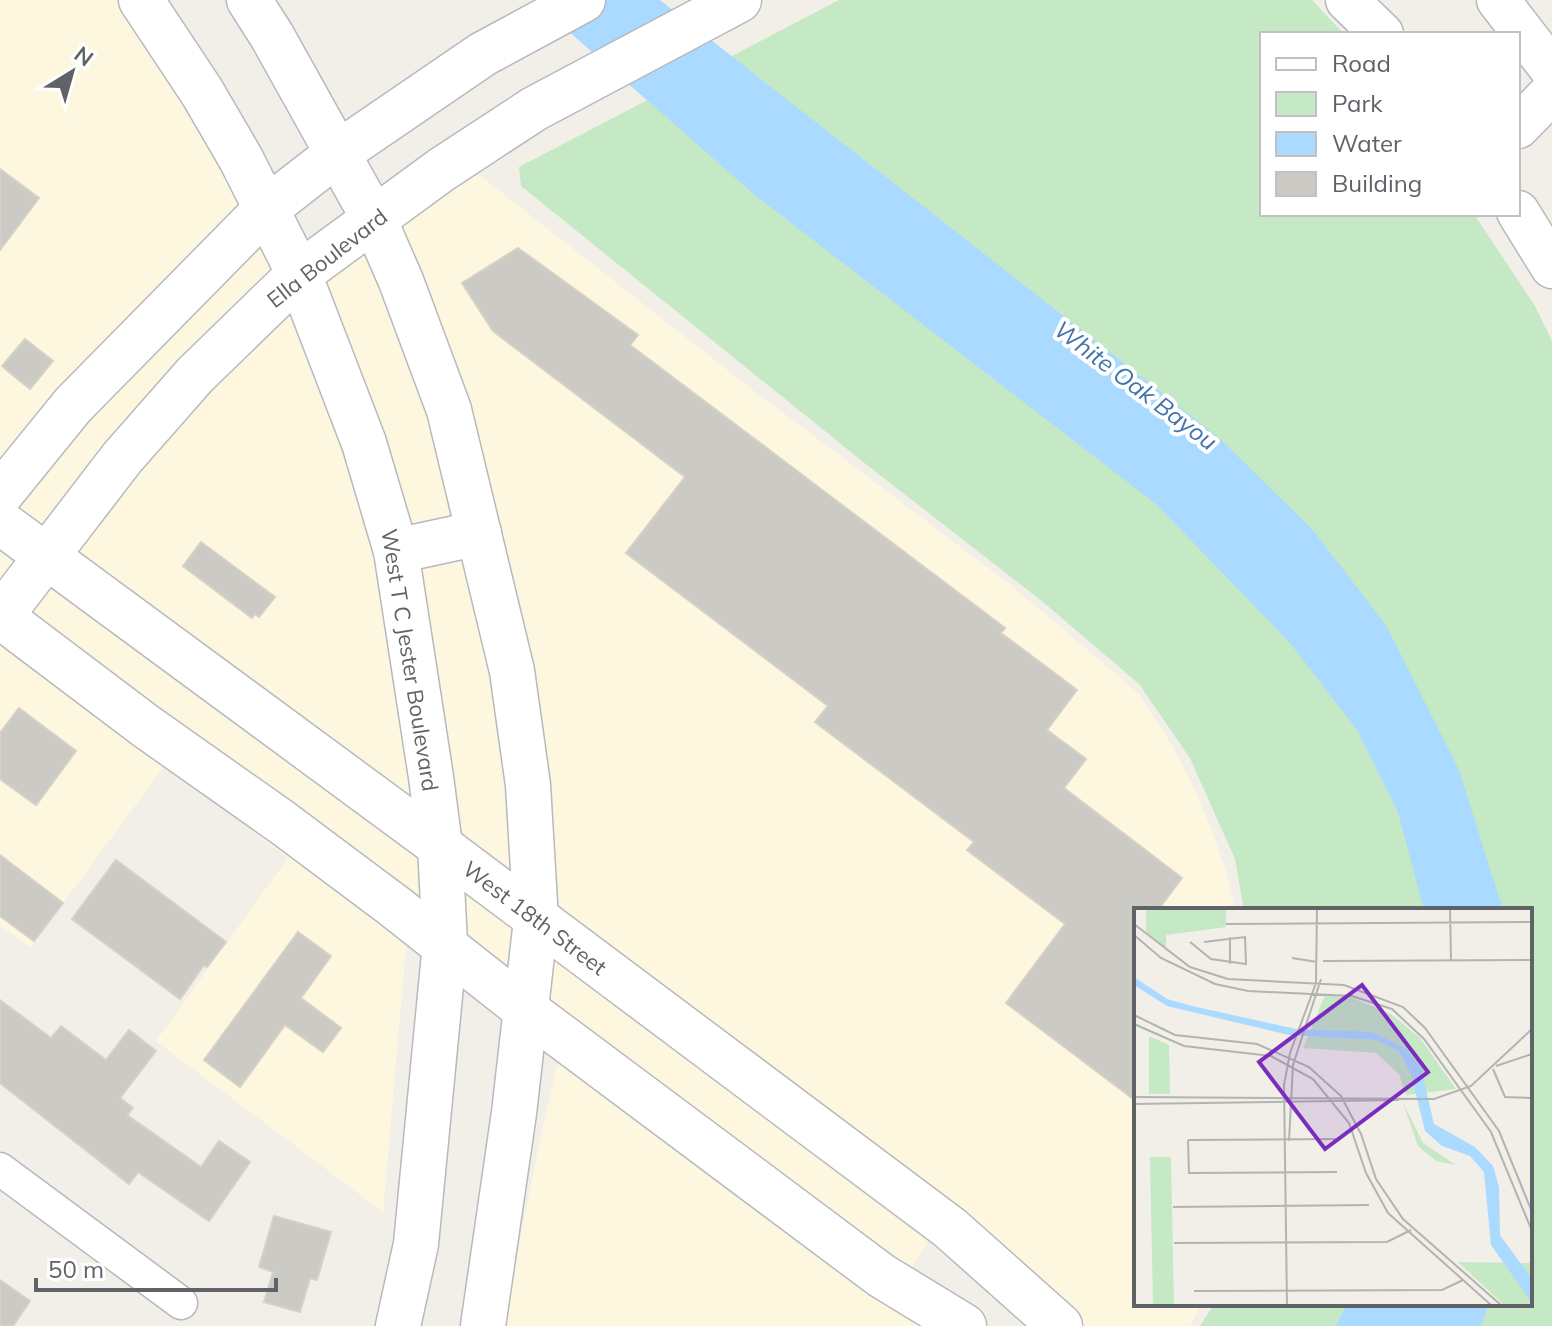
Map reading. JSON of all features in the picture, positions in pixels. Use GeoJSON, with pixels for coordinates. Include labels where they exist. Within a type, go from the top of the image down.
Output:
{"type":"FeatureCollection","features":[{"type":"Feature","properties":{"kind":"main road","name":"West T C Jester Boulevard"},"geometry":{"type":"LineString","coordinates":[[141,0],[202,92],[299,274],[364,443],[396,551],[440,846],[445,944],[416,1244],[398,1326]]}},
{"type":"Feature","properties":{"kind":"main road"},"geometry":{"type":"LineString","coordinates":[[249,0],[374,219],[401,281],[449,410],[512,671],[528,785],[536,920],[512,1128],[483,1326]]}},
{"type":"Feature","properties":{"kind":"main road"},"geometry":{"type":"LineString","coordinates":[[0,495],[73,405],[266,209],[338,153],[483,54],[583,0]]}},
{"type":"Feature","properties":{"kind":"main road","name":"Ella Boulevard"},"geometry":{"type":"LineString","coordinates":[[0,616],[122,458],[195,375],[299,274],[441,170],[534,109],[739,0]]}},
{"type":"Feature","properties":{"kind":"main road","name":"West 18th Street"},"geometry":{"type":"LineString","coordinates":[[0,522],[950,1228],[1060,1326]]}},
{"type":"Feature","properties":{"kind":"main road"},"geometry":{"type":"LineString","coordinates":[[396,551],[479,533]]}},
{"type":"Feature","properties":{"kind":"main road"},"geometry":{"type":"LineString","coordinates":[[0,616],[445,944],[526,1010],[882,1276],[964,1326]]}},
{"type":"Feature","properties":{"kind":"street"},"geometry":{"type":"LineString","coordinates":[[1347,0],[1380,32]]}},
{"type":"Feature","properties":{"kind":"street"},"geometry":{"type":"LineString","coordinates":[[1498,0],[1552,70]]}},
{"type":"Feature","properties":{"kind":"street"},"geometry":{"type":"LineString","coordinates":[[1520,125],[1552,92]]}},
{"type":"Feature","properties":{"kind":"street"},"geometry":{"type":"LineString","coordinates":[[1520,215],[1552,267]]}},
{"type":"Feature","properties":{"kind":"street"},"geometry":{"type":"LineString","coordinates":[[0,1169],[181,1303]]}},
{"type":"Feature","properties":{"kind":"shaded area"},"geometry":{"type":"Polygon","coordinates":[[[0,0],[120,0],[182,94],[300,301],[474,171],[754,391],[1011,585],[1139,694],[1192,784],[1227,874],[1235,908],[1134,908],[1134,1306],[1200,1306],[1190,1326],[1083,1326],[949,1210],[891,1299],[935,1326],[503,1326],[558,1063],[406,946],[383,1212],[156,1041],[288,858],[165,765],[30,948],[0,925],[0,0]]]}},
{"type":"Feature","properties":{"kind":"green space"},"geometry":{"type":"Polygon","coordinates":[[[839,0],[1312,0],[1342,32],[1260,32],[1260,216],[1475,216],[1535,306],[1552,341],[1552,1326],[1200,1326],[1213,1306],[1532,1306],[1532,908],[1244,908],[1235,859],[1190,758],[1139,684],[1043,602],[867,465],[521,186],[519,167],[839,0]]]}},
{"type":"Feature","properties":{"kind":"water","name":"White Oak Bayou"},"geometry":{"type":"Polygon","coordinates":[[[533,0],[660,0],[1218,437],[1313,530],[1387,627],[1459,770],[1502,908],[1423,908],[1398,812],[1357,730],[1290,643],[1156,504],[756,196],[533,0]]]}},
{"type":"Feature","properties":{"kind":"water"},"geometry":{"type":"Polygon","coordinates":[[[1346,1306],[1488,1306],[1481,1326],[1336,1326],[1346,1306]]]}},
{"type":"Feature","properties":{"kind":"building"},"geometry":{"type":"Polygon","coordinates":[[[0,169],[39,198],[0,250],[0,169]]]}},
{"type":"Feature","properties":{"kind":"building"},"geometry":{"type":"Polygon","coordinates":[[[518,248],[638,335],[630,345],[1005,628],[1001,633],[1077,690],[1047,730],[1086,759],[1064,788],[1182,878],[1160,908],[1134,908],[1134,1099],[1006,1003],[1065,924],[967,850],[974,842],[815,722],[828,706],[626,553],[685,477],[493,331],[462,283],[518,248]]]}},
{"type":"Feature","properties":{"kind":"building"},"geometry":{"type":"Polygon","coordinates":[[[25,339],[53,361],[30,389],[2,366],[25,339]]]}},
{"type":"Feature","properties":{"kind":"building"},"geometry":{"type":"Polygon","coordinates":[[[201,542],[275,597],[259,617],[255,614],[252,618],[183,566],[201,542]]]}},
{"type":"Feature","properties":{"kind":"building"},"geometry":{"type":"Polygon","coordinates":[[[19,708],[76,751],[36,805],[0,779],[0,733],[19,708]]]}},
{"type":"Feature","properties":{"kind":"building"},"geometry":{"type":"Polygon","coordinates":[[[0,855],[63,903],[34,941],[0,916],[0,855]]]}},
{"type":"Feature","properties":{"kind":"building"},"geometry":{"type":"Polygon","coordinates":[[[116,860],[226,942],[207,967],[204,965],[180,999],[72,919],[116,860]]]}},
{"type":"Feature","properties":{"kind":"building"},"geometry":{"type":"Polygon","coordinates":[[[298,932],[331,956],[301,998],[341,1028],[323,1052],[285,1025],[240,1087],[204,1060],[298,932]]]}},
{"type":"Feature","properties":{"kind":"building"},"geometry":{"type":"Polygon","coordinates":[[[0,1000],[51,1038],[61,1026],[106,1060],[129,1030],[156,1051],[120,1098],[133,1108],[127,1115],[201,1167],[219,1141],[250,1162],[209,1221],[138,1172],[129,1184],[0,1083],[0,1000]]]}},
{"type":"Feature","properties":{"kind":"building"},"geometry":{"type":"Polygon","coordinates":[[[274,1216],[331,1232],[317,1280],[310,1278],[300,1312],[264,1302],[273,1272],[259,1267],[274,1216]]]}},
{"type":"Feature","properties":{"kind":"building"},"geometry":{"type":"Polygon","coordinates":[[[0,1280],[30,1301],[13,1326],[0,1326],[0,1280]]]}}]}
